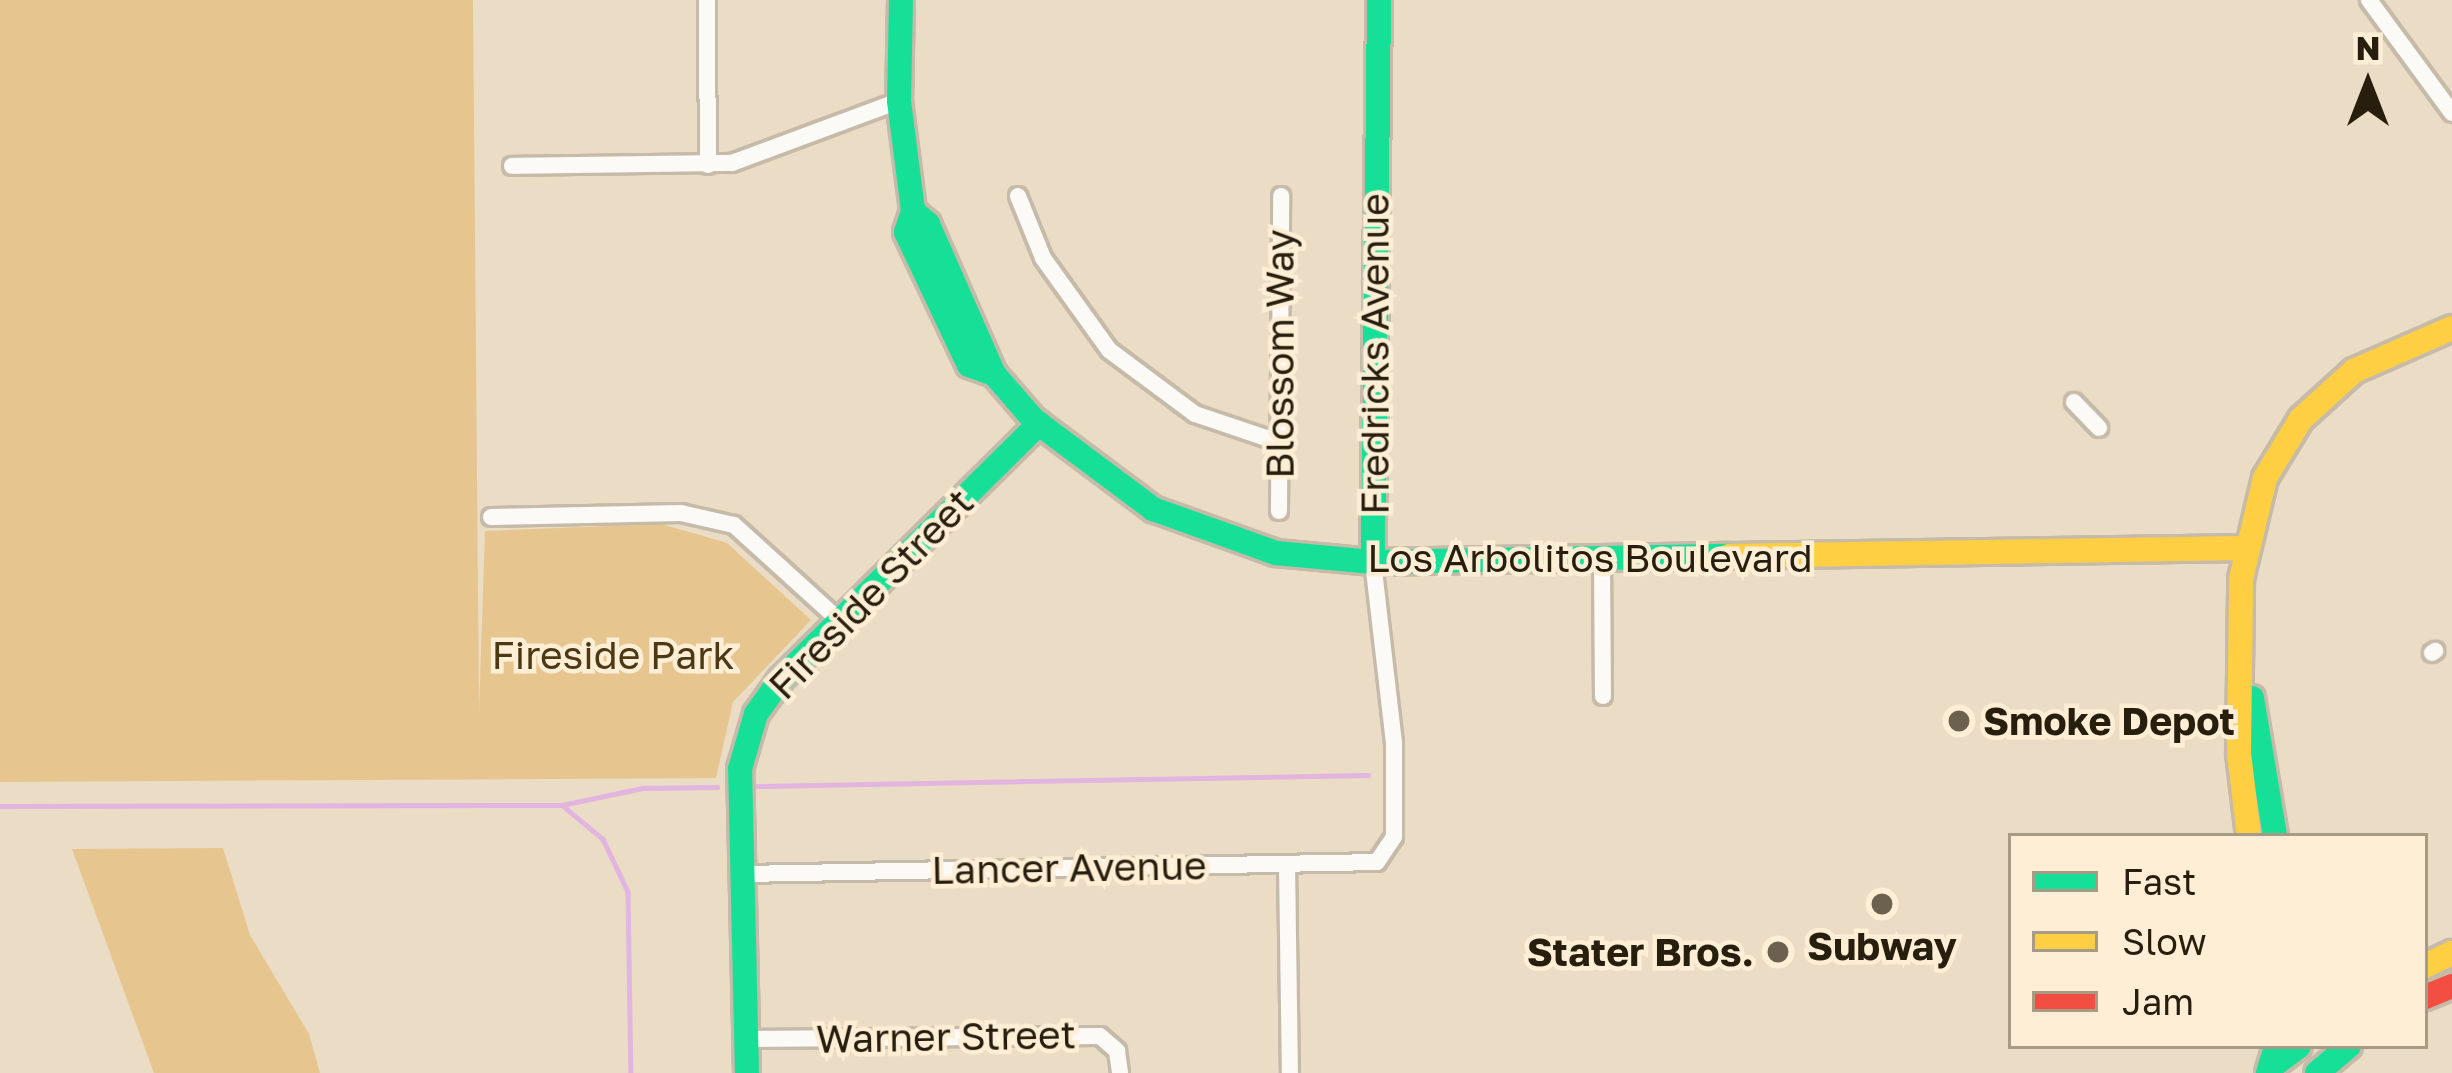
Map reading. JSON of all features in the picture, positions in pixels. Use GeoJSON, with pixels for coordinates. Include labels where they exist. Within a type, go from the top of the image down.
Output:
{"type":"FeatureCollection","features":[{"type":"Feature","properties":{"kind":"street"},"geometry":{"type":"LineString","coordinates":[[706,0],[708,165]]}},
{"type":"Feature","properties":{"kind":"street","name":"Los Arbolitos Boulevard"},"geometry":{"type":"LineString","coordinates":[[901,0],[899,101],[913,212],[928,224],[994,374],[1039,424],[1153,509],[1276,553],[1373,562],[2246,548]]}},
{"type":"Feature","properties":{"kind":"street","name":"Fredricks Avenue"},"geometry":{"type":"LineString","coordinates":[[1379,0],[1373,562],[1394,743],[1389,850]]}},
{"type":"Feature","properties":{"kind":"street"},"geometry":{"type":"LineString","coordinates":[[2368,0],[2452,113]]}},
{"type":"Feature","properties":{"kind":"street"},"geometry":{"type":"LineString","coordinates":[[512,166],[732,164],[899,101]]}},
{"type":"Feature","properties":{"kind":"street"},"geometry":{"type":"LineString","coordinates":[[1018,196],[1043,257],[1109,350],[1195,414],[1278,442]]}},
{"type":"Feature","properties":{"kind":"street","name":"Blossom Way"},"geometry":{"type":"LineString","coordinates":[[1279,511],[1281,196]]}},
{"type":"Feature","properties":{"kind":"street"},"geometry":{"type":"LineString","coordinates":[[2260,828],[2242,712],[2246,548],[2265,478],[2301,418],[2354,371],[2452,328]]}},
{"type":"Feature","properties":{"kind":"street"},"geometry":{"type":"LineString","coordinates":[[2074,402],[2099,428]]}},
{"type":"Feature","properties":{"kind":"street","name":"Fireside Street"},"geometry":{"type":"LineString","coordinates":[[747,1073],[740,769],[755,714],[840,622],[1039,424]]}},
{"type":"Feature","properties":{"kind":"street"},"geometry":{"type":"LineString","coordinates":[[491,517],[680,513],[734,525],[840,622]]}},
{"type":"Feature","properties":{"kind":"street"},"geometry":{"type":"LineString","coordinates":[[1602,559],[1603,696]]}},
{"type":"Feature","properties":{"kind":"street"},"geometry":{"type":"LineString","coordinates":[[2245,670],[2260,828]]}},
{"type":"Feature","properties":{"kind":"street","name":"Lancer Avenue"},"geometry":{"type":"LineString","coordinates":[[743,874],[1376,862],[1389,850]]}},
{"type":"Feature","properties":{"kind":"street"},"geometry":{"type":"LineString","coordinates":[[1287,864],[1290,1073]]}},
{"type":"Feature","properties":{"kind":"street","name":"Warner Street"},"geometry":{"type":"LineString","coordinates":[[746,1039],[1100,1036],[1117,1051],[1120,1073]]}},
{"type":"Feature","properties":{"kind":"street"},"geometry":{"type":"LineString","coordinates":[[2270,1067],[2295,1049]]}},
{"type":"Feature","properties":{"kind":"street"},"geometry":{"type":"LineString","coordinates":[[2317,1073],[2345,1049]]}},
{"type":"Feature","properties":{"kind":"green space","name":"Fireside Park"},"geometry":{"type":"Polygon","coordinates":[[[0,0],[473,0],[479,713],[485,531],[660,524],[697,534],[727,543],[811,620],[733,702],[716,778],[0,782],[0,0]]]}},
{"type":"Feature","properties":{"kind":"green space"},"geometry":{"type":"Polygon","coordinates":[[[223,848],[250,935],[309,1034],[320,1073],[154,1073],[72,849],[223,848]]]}},
{"type":"Feature","properties":{"kind":"waterway"},"geometry":{"type":"LineString","coordinates":[[757,786],[1368,775]]}},
{"type":"Feature","properties":{"kind":"waterway"},"geometry":{"type":"LineString","coordinates":[[0,806],[562,805],[643,788],[717,787]]}},
{"type":"Feature","properties":{"kind":"waterway"},"geometry":{"type":"LineString","coordinates":[[562,805],[603,839],[628,892],[631,1073]]}},
{"type":"Feature","properties":{"kind":"traffic: fast"},"geometry":{"type":"LineString","coordinates":[[901,0],[899,101],[913,211],[906,232],[969,365],[994,374]]}},
{"type":"Feature","properties":{"kind":"traffic: fast"},"geometry":{"type":"LineString","coordinates":[[1373,562],[1379,0]]}},
{"type":"Feature","properties":{"kind":"traffic: fast"},"geometry":{"type":"LineString","coordinates":[[913,211],[928,224],[994,374],[1034,420],[1153,509],[1276,553],[1373,562],[1729,556]]}},
{"type":"Feature","properties":{"kind":"traffic: fast"},"geometry":{"type":"LineString","coordinates":[[747,1073],[740,769],[756,714],[781,679],[1039,424]]}},
{"type":"Feature","properties":{"kind":"traffic: fast"},"geometry":{"type":"LineString","coordinates":[[2252,698],[2274,833]]}},
{"type":"Feature","properties":{"kind":"traffic: fast"},"geometry":{"type":"LineString","coordinates":[[2268,1073],[2275,1049]]}},
{"type":"Feature","properties":{"kind":"traffic: fast"},"geometry":{"type":"LineString","coordinates":[[2270,1068],[2295,1049]]}},
{"type":"Feature","properties":{"kind":"traffic: fast"},"geometry":{"type":"LineString","coordinates":[[2317,1073],[2345,1049]]}},
{"type":"Feature","properties":{"kind":"traffic: slow"},"geometry":{"type":"LineString","coordinates":[[2249,833],[2239,753],[2241,579],[2265,478],[2301,419],[2354,371],[2452,328]]}},
{"type":"Feature","properties":{"kind":"traffic: slow"},"geometry":{"type":"LineString","coordinates":[[1729,556],[2246,548]]}},
{"type":"Feature","properties":{"kind":"traffic: slow"},"geometry":{"type":"LineString","coordinates":[[2428,965],[2452,953]]}},
{"type":"Feature","properties":{"kind":"traffic: jam"},"geometry":{"type":"LineString","coordinates":[[2428,996],[2452,986]]}},
{"type":"Feature","properties":{"kind":"place","name":"Smoke Depot"},"geometry":{"type":"Point","coordinates":[1959,721]}},
{"type":"Feature","properties":{"kind":"place","name":"Subway"},"geometry":{"type":"Point","coordinates":[1882,904]}},
{"type":"Feature","properties":{"kind":"place","name":"Stater Bros."},"geometry":{"type":"Point","coordinates":[1778,952]}}]}
